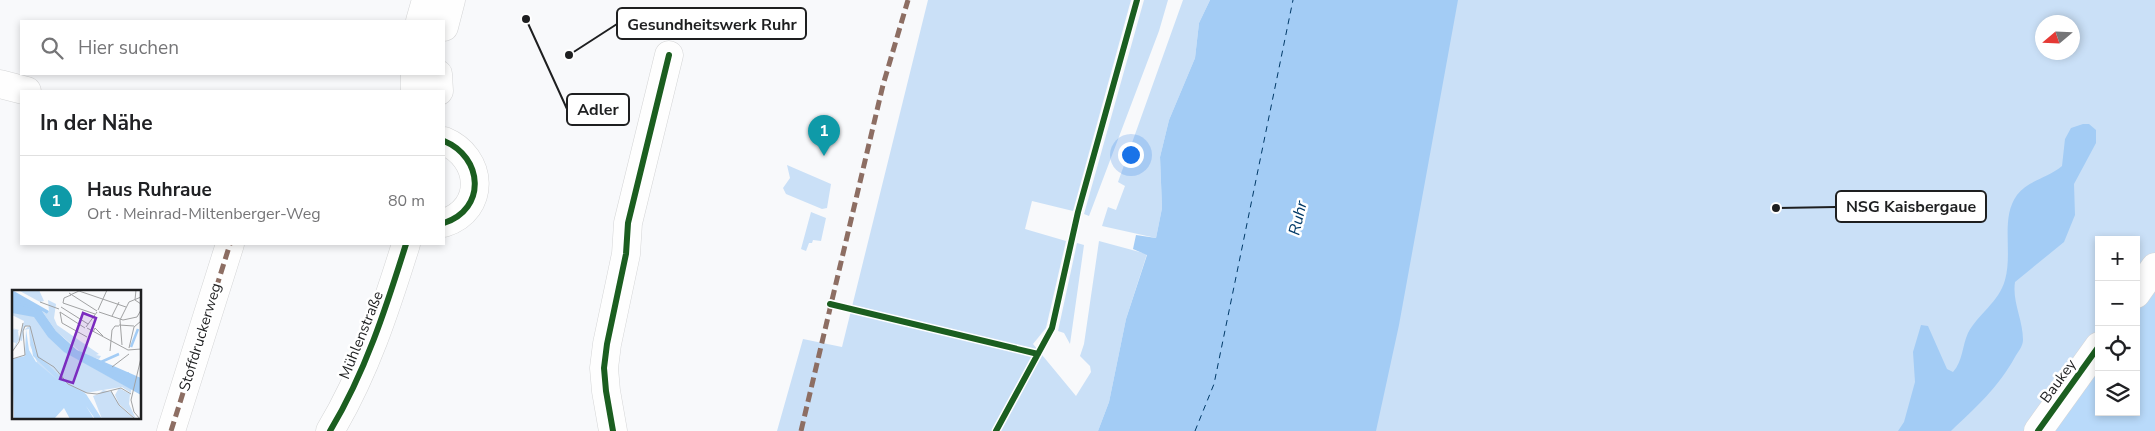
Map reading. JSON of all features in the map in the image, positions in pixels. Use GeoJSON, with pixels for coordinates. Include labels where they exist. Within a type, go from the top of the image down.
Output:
{"type":"FeatureCollection","features":[{"type":"Feature","properties":{"kind":"street"},"geometry":{"type":"LineString","coordinates":[[420,20],[426,0]]}},
{"type":"Feature","properties":{"kind":"street"},"geometry":{"type":"LineString","coordinates":[[445,23],[451,0]]}},
{"type":"Feature","properties":{"kind":"street"},"geometry":{"type":"LineString","coordinates":[[612,431],[604,368],[607,344],[626,254],[628,224],[669,55]]}},
{"type":"Feature","properties":{"kind":"street"},"geometry":{"type":"LineString","coordinates":[[415,75],[415,90]]}},
{"type":"Feature","properties":{"kind":"street"},"geometry":{"type":"LineString","coordinates":[[438,75],[439,90]]}},
{"type":"Feature","properties":{"kind":"street"},"geometry":{"type":"LineString","coordinates":[[0,84],[23,90]]}},
{"type":"Feature","properties":{"kind":"street"},"geometry":{"type":"LineString","coordinates":[[445,222],[458,216],[465,209],[472,198],[475,186],[474,170],[467,158],[448,137]]}},
{"type":"Feature","properties":{"kind":"street","name":"Stoffdruckerweg"},"geometry":{"type":"LineString","coordinates":[[171,431],[230,245]]}},
{"type":"Feature","properties":{"kind":"street","name":"Mühlenstraße"},"geometry":{"type":"LineString","coordinates":[[330,431],[359,374],[392,294],[406,245]]}},
{"type":"Feature","properties":{"kind":"street"},"geometry":{"type":"LineString","coordinates":[[2140,289],[2155,268]]}},
{"type":"Feature","properties":{"kind":"street","name":"Baukey"},"geometry":{"type":"LineString","coordinates":[[2038,431],[2095,352]]}},
{"type":"Feature","properties":{"kind":"shaded area"},"geometry":{"type":"Polygon","coordinates":[[[928,0],[1131,0],[1073,211],[1032,201],[1025,229],[1066,241],[1046,328],[1033,344],[1076,396],[1091,372],[1090,366],[1080,356],[1084,344],[1099,241],[1147,254],[1126,319],[1109,402],[1098,431],[777,431],[803,339],[842,347],[928,0]]]}},
{"type":"Feature","properties":{"kind":"shaded area"},"geometry":{"type":"Polygon","coordinates":[[[1144,0],[1168,0],[1159,31],[1089,216],[1084,214],[1144,0]]]}},
{"type":"Feature","properties":{"kind":"shaded area"},"geometry":{"type":"Polygon","coordinates":[[[1183,0],[1210,0],[1199,23],[1195,58],[1169,120],[1160,157],[1162,208],[1156,238],[1102,226],[1108,207],[1116,210],[1125,186],[1118,182],[1183,0]]]}},
{"type":"Feature","properties":{"kind":"shaded area"},"geometry":{"type":"Polygon","coordinates":[[[1433,0],[2155,0],[2155,431],[1356,431],[1433,0]]]}},
{"type":"Feature","properties":{"kind":"shaded area"},"geometry":{"type":"Polygon","coordinates":[[[787,165],[831,184],[827,208],[822,209],[786,194],[783,188],[790,178],[787,165]]]}},
{"type":"Feature","properties":{"kind":"shaded area"},"geometry":{"type":"Polygon","coordinates":[[[811,212],[826,218],[821,241],[813,240],[812,243],[809,243],[806,251],[801,249],[811,212]]]}},
{"type":"Feature","properties":{"kind":"shaded area"},"geometry":{"type":"Polygon","coordinates":[[[1077,243],[1084,245],[1070,344],[1064,333],[1058,331],[1077,243]]]}},
{"type":"Feature","properties":{"kind":"shaded area"},"geometry":{"type":"Polygon","coordinates":[[[2155,289],[2155,431],[2051,431],[2095,371],[2095,416],[2140,416],[2140,309],[2155,289]]]}},
{"type":"Feature","properties":{"kind":"water","name":"Ruhr"},"geometry":{"type":"Polygon","coordinates":[[[1210,0],[1458,0],[1399,325],[1376,431],[1098,431],[1109,402],[1126,319],[1147,255],[1133,249],[1136,235],[1156,238],[1162,208],[1160,157],[1169,120],[1195,58],[1199,23],[1210,0]]]}},
{"type":"Feature","properties":{"kind":"water"},"geometry":{"type":"Polygon","coordinates":[[[2089,124],[2096,130],[2096,143],[2074,184],[2075,215],[2064,242],[2015,282],[2015,297],[2023,340],[2019,351],[1994,388],[1951,431],[1898,431],[1904,422],[1915,382],[1913,352],[1921,325],[1928,326],[1947,369],[1953,372],[1961,358],[1968,333],[1998,295],[2005,280],[2008,258],[2009,214],[2012,204],[2017,195],[2027,186],[2062,166],[2065,139],[2071,128],[2089,124]]]}},
{"type":"Feature","properties":{"kind":"ferry route"},"geometry":{"type":"LineString","coordinates":[[1195,431],[1214,384],[1293,0]]}},
{"type":"Feature","properties":{"kind":"marked path"},"geometry":{"type":"LineString","coordinates":[[801,431],[883,85],[908,0]]}},
{"type":"Feature","properties":{"kind":"marked path"},"geometry":{"type":"LineString","coordinates":[[171,431],[230,245]]}},
{"type":"Feature","properties":{"kind":"cycle path"},"geometry":{"type":"LineString","coordinates":[[996,431],[1052,328],[1078,212],[1137,0]]}},
{"type":"Feature","properties":{"kind":"cycle path"},"geometry":{"type":"LineString","coordinates":[[613,431],[604,368],[607,344],[626,254],[628,223],[669,55]]}},
{"type":"Feature","properties":{"kind":"cycle path"},"geometry":{"type":"LineString","coordinates":[[445,142],[457,149],[466,159],[472,170],[475,183],[468,207],[458,216],[445,222]]}},
{"type":"Feature","properties":{"kind":"cycle path"},"geometry":{"type":"LineString","coordinates":[[330,431],[354,386],[374,340],[406,245]]}},
{"type":"Feature","properties":{"kind":"cycle path"},"geometry":{"type":"LineString","coordinates":[[830,304],[1038,354]]}},
{"type":"Feature","properties":{"kind":"cycle path"},"geometry":{"type":"LineString","coordinates":[[2038,431],[2095,352]]}},
{"type":"Feature","properties":{"kind":"place","name":"Adler"},"geometry":{"type":"Point","coordinates":[526,19]}},
{"type":"Feature","properties":{"kind":"place","name":"Gesundheitswerk Ruhr"},"geometry":{"type":"Point","coordinates":[569,55]}},
{"type":"Feature","properties":{"kind":"place","name":"Haus Ruhraue"},"geometry":{"type":"Point","coordinates":[824,156]}},
{"type":"Feature","properties":{"kind":"place","name":"NSG Kaisbergaue"},"geometry":{"type":"Point","coordinates":[1776,208]}}]}
